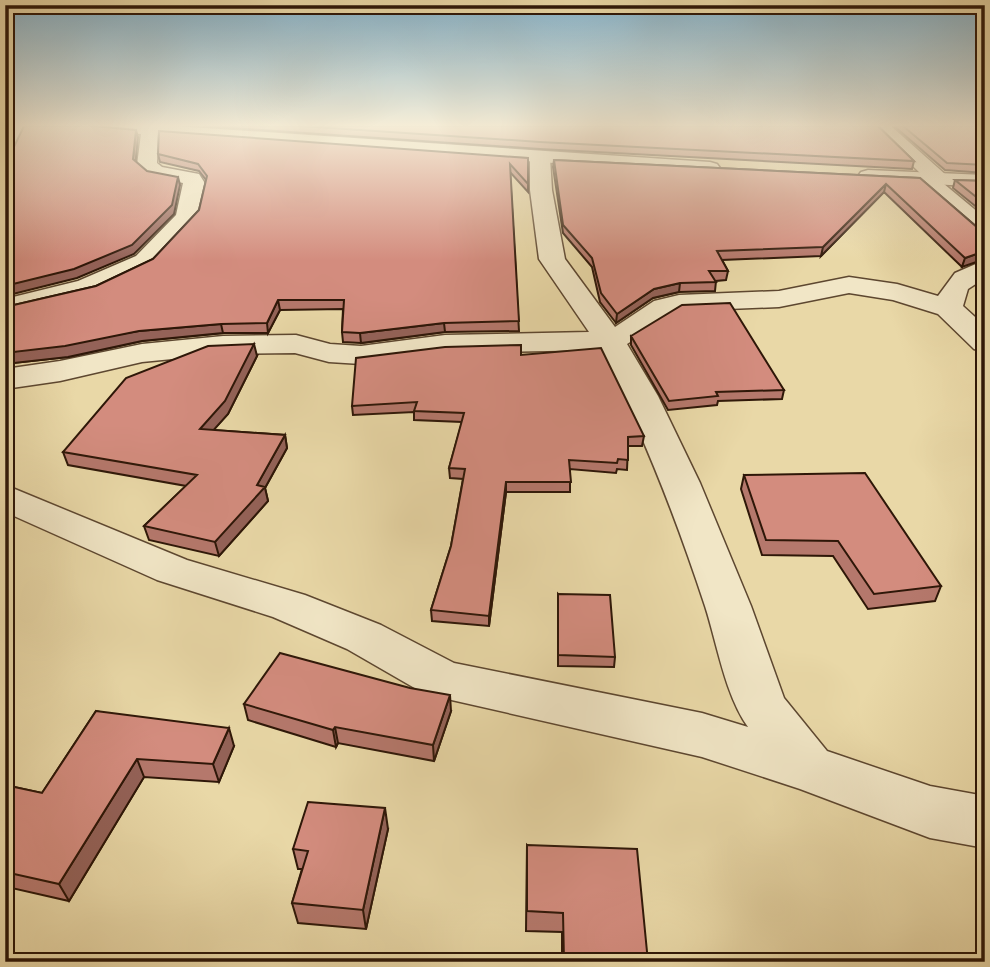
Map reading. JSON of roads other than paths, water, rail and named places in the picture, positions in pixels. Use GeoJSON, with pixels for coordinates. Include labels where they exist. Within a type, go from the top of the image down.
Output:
{"type":"FeatureCollection","features":[{"type":"Feature","properties":{"kind":"street"},"geometry":{"type":"LineString","coordinates":[[5,308],[88,287],[145,261],[187,217],[195,185],[192,178],[155,171]]}},
{"type":"Feature","properties":{"kind":"street"},"geometry":{"type":"LineString","coordinates":[[540,171],[552,259],[610,341],[641,396],[681,483],[729,606],[762,707],[808,768]]}},
{"type":"Feature","properties":{"kind":"street"},"geometry":{"type":"LineString","coordinates":[[924,171],[985,230]]}},
{"type":"Feature","properties":{"kind":"street"},"geometry":{"type":"LineString","coordinates":[[846,175],[985,181]]}},
{"type":"Feature","properties":{"kind":"street"},"geometry":{"type":"LineString","coordinates":[[948,308],[952,291],[965,276],[985,268]]}},
{"type":"Feature","properties":{"kind":"street"},"geometry":{"type":"LineString","coordinates":[[5,379],[60,371],[142,353],[223,345],[296,344],[329,353],[361,355],[445,344],[610,341],[638,327],[664,307],[679,303],[779,299],[849,285],[897,292],[948,308],[985,343]]}},
{"type":"Feature","properties":{"kind":"street"},"geometry":{"type":"LineString","coordinates":[[5,496],[172,570],[289,606],[364,637],[443,680],[702,735],[808,768],[930,812],[985,821]]}}]}
